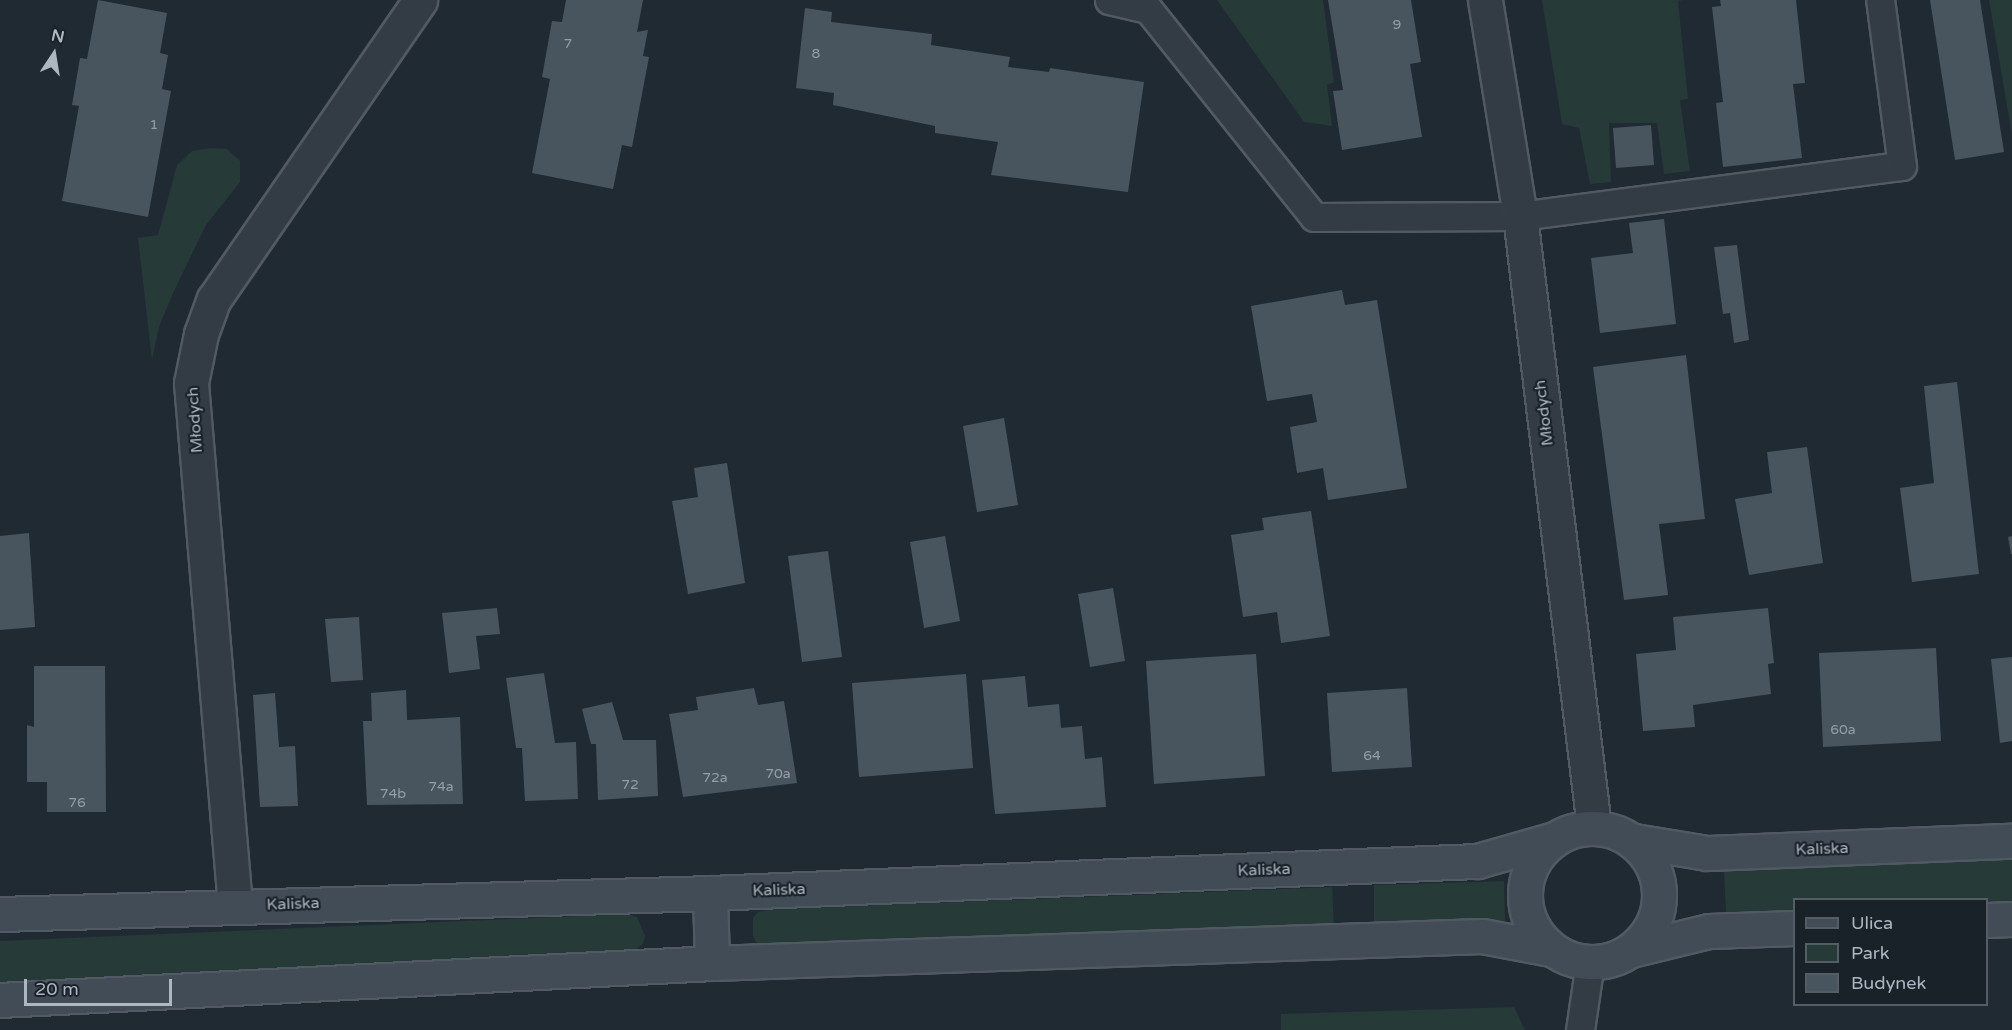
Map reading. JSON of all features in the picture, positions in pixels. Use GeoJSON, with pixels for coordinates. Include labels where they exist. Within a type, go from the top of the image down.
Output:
{"type":"FeatureCollection","features":[{"type":"Feature","properties":{"kind":"street","name":"Młodych"},"geometry":{"type":"LineString","coordinates":[[235,906],[191,382],[201,334],[214,298],[420,0]]}},
{"type":"Feature","properties":{"kind":"street","name":"Młodych"},"geometry":{"type":"LineString","coordinates":[[1485,0],[1520,216],[1594,827]]}},
{"type":"Feature","properties":{"kind":"street"},"geometry":{"type":"LineString","coordinates":[[1551,949],[1537,933],[1528,914],[1525,893],[1529,872],[1539,854],[1554,839],[1573,830],[1594,827],[1615,831],[1634,841],[1658,876],[1660,896],[1646,936],[1631,950]]}},
{"type":"Feature","properties":{"kind":"street","name":"Kaliska"},"geometry":{"type":"LineString","coordinates":[[0,914],[710,893],[1477,861],[1554,839]]}},
{"type":"Feature","properties":{"kind":"street","name":"Kaliska"},"geometry":{"type":"LineString","coordinates":[[1634,841],[1707,853],[2012,841]]}},
{"type":"Feature","properties":{"kind":"street"},"geometry":{"type":"LineString","coordinates":[[710,893],[712,963]]}},
{"type":"Feature","properties":{"kind":"street"},"geometry":{"type":"LineString","coordinates":[[1988,920],[2012,919]]}},
{"type":"Feature","properties":{"kind":"street"},"geometry":{"type":"LineString","coordinates":[[0,1000],[712,963],[1482,936],[1551,949],[1570,958],[1590,962],[1611,960],[1631,950],[1709,931],[1793,928]]}},
{"type":"Feature","properties":{"kind":"lane"},"geometry":{"type":"LineString","coordinates":[[1109,0],[1148,9],[1314,217],[1520,216],[1902,166],[1880,0]]}},
{"type":"Feature","properties":{"kind":"lane"},"geometry":{"type":"LineString","coordinates":[[1580,1030],[1590,962]]}},
{"type":"Feature","properties":{"kind":"green space"},"geometry":{"type":"Polygon","coordinates":[[[1217,0],[1323,0],[1334,82],[1327,85],[1332,126],[1304,122],[1217,0]]]}},
{"type":"Feature","properties":{"kind":"green space"},"geometry":{"type":"Polygon","coordinates":[[[1542,0],[1684,0],[1678,1],[1688,99],[1680,100],[1690,171],[1664,174],[1657,123],[1609,123],[1611,182],[1590,184],[1579,128],[1562,124],[1542,0]]]}},
{"type":"Feature","properties":{"kind":"green space"},"geometry":{"type":"Polygon","coordinates":[[[1989,0],[2012,0],[2012,135],[1989,0]]]}},
{"type":"Feature","properties":{"kind":"green space"},"geometry":{"type":"Polygon","coordinates":[[[210,148],[227,149],[240,161],[240,182],[206,225],[159,327],[152,360],[138,238],[158,235],[177,165],[192,151],[210,148]]]}},
{"type":"Feature","properties":{"kind":"green space"},"geometry":{"type":"Polygon","coordinates":[[[2012,859],[2012,901],[1988,901],[1988,898],[1793,898],[1793,910],[1726,913],[1724,870],[2012,859]]]}},
{"type":"Feature","properties":{"kind":"green space"},"geometry":{"type":"Polygon","coordinates":[[[1504,881],[1505,921],[1374,925],[1374,885],[1504,881]]]}},
{"type":"Feature","properties":{"kind":"green space"},"geometry":{"type":"Polygon","coordinates":[[[1332,887],[1334,929],[770,949],[756,942],[753,936],[753,918],[758,912],[773,909],[1332,887]]]}},
{"type":"Feature","properties":{"kind":"green space"},"geometry":{"type":"Polygon","coordinates":[[[626,914],[637,917],[645,936],[643,944],[630,954],[0,983],[0,941],[626,914]]]}},
{"type":"Feature","properties":{"kind":"green space"},"geometry":{"type":"Polygon","coordinates":[[[1514,1007],[1525,1030],[1281,1030],[1281,1014],[1514,1007]]]}},
{"type":"Feature","properties":{"kind":"building"},"geometry":{"type":"Polygon","coordinates":[[[98,0],[167,13],[160,53],[168,55],[162,89],[171,91],[148,217],[62,201],[79,106],[72,105],[80,58],[87,59],[98,0]]]}},
{"type":"Feature","properties":{"kind":"building"},"geometry":{"type":"Polygon","coordinates":[[[566,0],[643,0],[637,32],[648,30],[643,56],[649,57],[632,147],[622,145],[613,189],[532,173],[550,79],[542,77],[552,21],[562,22],[566,0]]]}},
{"type":"Feature","properties":{"kind":"building"},"geometry":{"type":"Polygon","coordinates":[[[1328,0],[1411,0],[1421,62],[1410,64],[1422,137],[1342,150],[1333,91],[1343,90],[1328,0]]]}},
{"type":"Feature","properties":{"kind":"building"},"geometry":{"type":"Polygon","coordinates":[[[1720,0],[1796,0],[1805,83],[1793,84],[1802,158],[1723,167],[1716,103],[1723,102],[1712,7],[1721,6],[1720,0]]]}},
{"type":"Feature","properties":{"kind":"building"},"geometry":{"type":"Polygon","coordinates":[[[1930,0],[1980,0],[2004,152],[1955,160],[1930,0]]]}},
{"type":"Feature","properties":{"kind":"building"},"geometry":{"type":"Polygon","coordinates":[[[805,8],[832,12],[831,22],[932,34],[931,45],[1010,57],[1008,67],[1049,72],[1050,68],[1144,82],[1128,192],[991,175],[998,142],[935,133],[935,126],[833,105],[834,93],[796,88],[805,8]]]}},
{"type":"Feature","properties":{"kind":"building"},"geometry":{"type":"Polygon","coordinates":[[[1651,125],[1654,165],[1616,168],[1613,128],[1651,125]]]}},
{"type":"Feature","properties":{"kind":"building"},"geometry":{"type":"Polygon","coordinates":[[[1664,219],[1676,324],[1600,333],[1591,258],[1633,253],[1629,223],[1664,219]]]}},
{"type":"Feature","properties":{"kind":"building"},"geometry":{"type":"Polygon","coordinates":[[[1737,245],[1749,340],[1734,343],[1730,313],[1723,314],[1714,247],[1737,245]]]}},
{"type":"Feature","properties":{"kind":"building"},"geometry":{"type":"Polygon","coordinates":[[[1342,290],[1345,305],[1377,300],[1407,488],[1328,500],[1323,468],[1297,473],[1290,427],[1317,422],[1312,394],[1267,401],[1251,306],[1342,290]]]}},
{"type":"Feature","properties":{"kind":"building"},"geometry":{"type":"Polygon","coordinates":[[[1686,355],[1705,519],[1659,524],[1668,595],[1624,600],[1593,367],[1686,355]]]}},
{"type":"Feature","properties":{"kind":"building"},"geometry":{"type":"Polygon","coordinates":[[[1957,382],[1979,574],[1912,582],[1900,488],[1934,483],[1924,386],[1957,382]]]}},
{"type":"Feature","properties":{"kind":"building"},"geometry":{"type":"Polygon","coordinates":[[[1004,418],[1018,505],[977,512],[963,426],[1004,418]]]}},
{"type":"Feature","properties":{"kind":"building"},"geometry":{"type":"Polygon","coordinates":[[[1807,447],[1823,563],[1749,575],[1735,499],[1772,493],[1767,452],[1807,447]]]}},
{"type":"Feature","properties":{"kind":"building"},"geometry":{"type":"Polygon","coordinates":[[[727,463],[745,583],[688,594],[672,501],[698,497],[694,468],[727,463]]]}},
{"type":"Feature","properties":{"kind":"building"},"geometry":{"type":"Polygon","coordinates":[[[1311,511],[1330,636],[1281,643],[1277,612],[1243,617],[1231,535],[1264,530],[1262,518],[1311,511]]]}},
{"type":"Feature","properties":{"kind":"building"},"geometry":{"type":"Polygon","coordinates":[[[29,533],[35,627],[0,630],[0,536],[29,533]]]}},
{"type":"Feature","properties":{"kind":"building"},"geometry":{"type":"Polygon","coordinates":[[[945,536],[960,621],[924,628],[910,542],[945,536]]]}},
{"type":"Feature","properties":{"kind":"building"},"geometry":{"type":"Polygon","coordinates":[[[2012,536],[2012,554],[2011,554],[2008,537],[2012,536]]]}},
{"type":"Feature","properties":{"kind":"building"},"geometry":{"type":"Polygon","coordinates":[[[828,551],[842,657],[802,662],[788,556],[828,551]]]}},
{"type":"Feature","properties":{"kind":"building"},"geometry":{"type":"Polygon","coordinates":[[[1113,588],[1125,661],[1090,667],[1078,594],[1113,588]]]}},
{"type":"Feature","properties":{"kind":"building"},"geometry":{"type":"Polygon","coordinates":[[[497,608],[500,634],[476,636],[480,669],[449,673],[442,613],[497,608]]]}},
{"type":"Feature","properties":{"kind":"building"},"geometry":{"type":"Polygon","coordinates":[[[1768,608],[1774,663],[1768,664],[1771,694],[1693,705],[1695,727],[1643,731],[1636,654],[1676,650],[1673,617],[1768,608]]]}},
{"type":"Feature","properties":{"kind":"building"},"geometry":{"type":"Polygon","coordinates":[[[359,617],[363,680],[331,682],[325,619],[359,617]]]}},
{"type":"Feature","properties":{"kind":"building"},"geometry":{"type":"Polygon","coordinates":[[[1936,648],[1941,741],[1823,747],[1819,653],[1936,648]]]}},
{"type":"Feature","properties":{"kind":"building"},"geometry":{"type":"Polygon","coordinates":[[[1256,654],[1265,776],[1154,784],[1146,661],[1256,654]]]}},
{"type":"Feature","properties":{"kind":"building"},"geometry":{"type":"Polygon","coordinates":[[[2012,657],[2012,741],[2000,743],[1991,659],[2012,657]]]}},
{"type":"Feature","properties":{"kind":"building"},"geometry":{"type":"Polygon","coordinates":[[[34,666],[105,666],[106,812],[47,812],[47,782],[27,782],[27,725],[34,727],[34,666]]]}},
{"type":"Feature","properties":{"kind":"building"},"geometry":{"type":"Polygon","coordinates":[[[544,673],[555,743],[576,742],[578,799],[525,801],[522,748],[516,748],[506,678],[544,673]]]}},
{"type":"Feature","properties":{"kind":"building"},"geometry":{"type":"Polygon","coordinates":[[[966,674],[973,768],[859,777],[852,683],[966,674]]]}},
{"type":"Feature","properties":{"kind":"building"},"geometry":{"type":"Polygon","coordinates":[[[1025,676],[1028,707],[1059,704],[1061,728],[1082,726],[1085,759],[1102,757],[1106,807],[995,814],[982,680],[1025,676]]]}},
{"type":"Feature","properties":{"kind":"building"},"geometry":{"type":"Polygon","coordinates":[[[754,688],[758,705],[784,701],[797,783],[683,797],[669,714],[698,710],[696,697],[754,688]]]}},
{"type":"Feature","properties":{"kind":"building"},"geometry":{"type":"Polygon","coordinates":[[[1407,688],[1412,767],[1332,772],[1327,693],[1407,688]]]}},
{"type":"Feature","properties":{"kind":"building"},"geometry":{"type":"Polygon","coordinates":[[[406,690],[407,720],[460,717],[463,804],[367,805],[363,721],[372,721],[371,693],[406,690]]]}},
{"type":"Feature","properties":{"kind":"building"},"geometry":{"type":"Polygon","coordinates":[[[275,693],[279,747],[295,746],[298,806],[260,807],[253,695],[275,693]]]}},
{"type":"Feature","properties":{"kind":"building"},"geometry":{"type":"Polygon","coordinates":[[[612,702],[623,740],[656,740],[658,796],[598,800],[596,744],[591,744],[582,709],[612,702]]]}}]}
